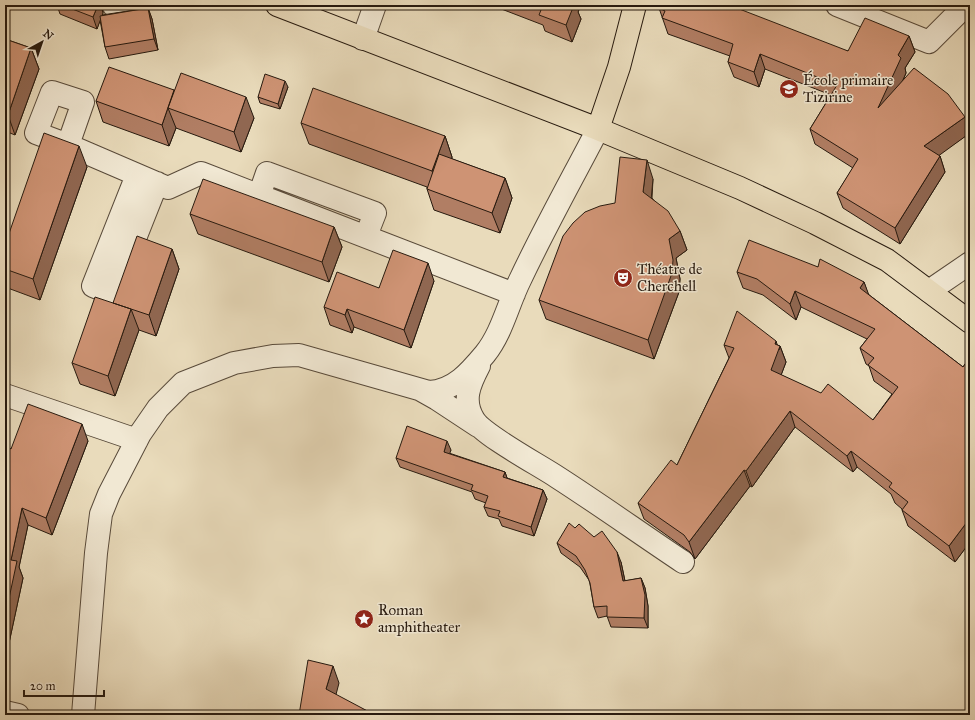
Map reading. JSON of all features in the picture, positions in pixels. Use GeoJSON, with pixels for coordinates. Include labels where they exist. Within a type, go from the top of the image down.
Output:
{"type":"FeatureCollection","features":[{"type":"Feature","properties":{"kind":"main road"},"geometry":{"type":"LineString","coordinates":[[277,5],[598,129],[740,188],[815,223],[886,260],[970,322]]}},
{"type":"Feature","properties":{"kind":"main road"},"geometry":{"type":"LineString","coordinates":[[598,129],[619,67],[635,5]]}},
{"type":"Feature","properties":{"kind":"street"},"geometry":{"type":"LineString","coordinates":[[113,5],[128,11],[136,5]]}},
{"type":"Feature","properties":{"kind":"street"},"geometry":{"type":"LineString","coordinates":[[363,39],[375,5]]}},
{"type":"Feature","properties":{"kind":"street"},"geometry":{"type":"LineString","coordinates":[[837,5],[928,42],[966,5]]}},
{"type":"Feature","properties":{"kind":"street"},"geometry":{"type":"LineString","coordinates":[[479,427],[469,410],[467,398],[471,380],[501,325],[514,294],[598,129]]}},
{"type":"Feature","properties":{"kind":"street"},"geometry":{"type":"LineString","coordinates":[[68,145],[168,188],[201,173],[514,294]]}},
{"type":"Feature","properties":{"kind":"street"},"geometry":{"type":"LineString","coordinates":[[929,291],[970,263]]}},
{"type":"Feature","properties":{"kind":"street"},"geometry":{"type":"LineString","coordinates":[[83,715],[96,553],[101,514],[111,489],[137,440],[158,408],[183,383],[210,371],[254,358],[299,355],[430,392],[447,389],[466,375],[486,352]]}},
{"type":"Feature","properties":{"kind":"street"},"geometry":{"type":"LineString","coordinates":[[420,389],[438,398],[479,427],[557,477],[683,562]]}},
{"type":"Feature","properties":{"kind":"street"},"geometry":{"type":"LineString","coordinates":[[5,395],[137,440]]}},
{"type":"Feature","properties":{"kind":"street"},"geometry":{"type":"LineString","coordinates":[[5,712],[18,715]]}},
{"type":"Feature","properties":{"kind":"building"},"geometry":{"type":"Polygon","coordinates":[[[62,5],[98,5],[93,17],[62,5]]]}},
{"type":"Feature","properties":{"kind":"building"},"geometry":{"type":"Polygon","coordinates":[[[528,5],[574,5],[566,25],[539,15],[541,10],[528,5]]]}},
{"type":"Feature","properties":{"kind":"building"},"geometry":{"type":"Polygon","coordinates":[[[660,5],[729,5],[848,51],[865,18],[909,36],[898,55],[901,58],[878,108],[914,68],[948,94],[965,117],[924,146],[940,156],[895,228],[837,193],[858,159],[810,129],[837,85],[760,54],[754,72],[728,62],[733,44],[662,18],[665,11],[659,8],[660,5]]]}},
{"type":"Feature","properties":{"kind":"building"},"geometry":{"type":"Polygon","coordinates":[[[148,8],[154,39],[105,47],[100,16],[148,8]]]}},
{"type":"Feature","properties":{"kind":"building"},"geometry":{"type":"Polygon","coordinates":[[[5,39],[31,48],[8,115],[5,114],[5,39]]]}},
{"type":"Feature","properties":{"kind":"building"},"geometry":{"type":"Polygon","coordinates":[[[109,67],[174,90],[162,125],[96,101],[109,67]]]}},
{"type":"Feature","properties":{"kind":"building"},"geometry":{"type":"Polygon","coordinates":[[[181,73],[246,97],[234,132],[168,108],[181,73]]]}},
{"type":"Feature","properties":{"kind":"building"},"geometry":{"type":"Polygon","coordinates":[[[265,74],[285,81],[278,104],[258,97],[265,74]]]}},
{"type":"Feature","properties":{"kind":"building"},"geometry":{"type":"Polygon","coordinates":[[[313,88],[445,136],[432,171],[301,123],[313,88]]]}},
{"type":"Feature","properties":{"kind":"building"},"geometry":{"type":"Polygon","coordinates":[[[44,133],[79,146],[33,279],[5,269],[5,245],[44,133]]]}},
{"type":"Feature","properties":{"kind":"building"},"geometry":{"type":"Polygon","coordinates":[[[439,154],[505,178],[492,213],[427,189],[439,154]]]}},
{"type":"Feature","properties":{"kind":"building"},"geometry":{"type":"Polygon","coordinates":[[[620,157],[647,160],[643,192],[668,211],[680,231],[669,239],[673,260],[672,273],[648,340],[539,300],[563,236],[573,223],[585,212],[600,206],[615,203],[620,157]]]}},
{"type":"Feature","properties":{"kind":"building"},"geometry":{"type":"Polygon","coordinates":[[[203,179],[334,227],[322,262],[190,214],[203,179]]]}},
{"type":"Feature","properties":{"kind":"building"},"geometry":{"type":"Polygon","coordinates":[[[137,236],[172,249],[149,315],[113,303],[137,236]]]}},
{"type":"Feature","properties":{"kind":"building"},"geometry":{"type":"Polygon","coordinates":[[[749,240],[818,267],[820,259],[864,282],[860,288],[963,367],[970,357],[970,518],[949,546],[902,510],[908,502],[889,487],[892,483],[851,451],[847,456],[790,411],[746,471],[744,470],[689,542],[684,535],[638,503],[671,460],[677,465],[734,348],[724,345],[737,311],[776,341],[775,344],[780,346],[771,370],[821,393],[828,384],[873,420],[898,387],[868,365],[874,358],[860,348],[875,329],[795,291],[790,304],[757,279],[737,272],[749,240]]]}},
{"type":"Feature","properties":{"kind":"building"},"geometry":{"type":"Polygon","coordinates":[[[393,250],[428,263],[404,330],[347,309],[345,315],[324,307],[337,272],[379,288],[393,250]]]}},
{"type":"Feature","properties":{"kind":"building"},"geometry":{"type":"Polygon","coordinates":[[[95,297],[131,309],[108,376],[72,363],[95,297]]]}},
{"type":"Feature","properties":{"kind":"building"},"geometry":{"type":"Polygon","coordinates":[[[28,404],[82,424],[46,518],[22,508],[11,560],[17,561],[5,617],[5,446],[11,449],[28,404]]]}},
{"type":"Feature","properties":{"kind":"building"},"geometry":{"type":"Polygon","coordinates":[[[407,426],[447,441],[444,452],[505,472],[503,477],[543,490],[531,527],[498,516],[500,511],[484,507],[488,496],[471,490],[473,485],[396,458],[407,426]]]}},
{"type":"Feature","properties":{"kind":"building"},"geometry":{"type":"Polygon","coordinates":[[[569,523],[575,528],[579,524],[594,537],[602,531],[617,552],[623,581],[641,578],[645,595],[644,618],[607,617],[607,606],[594,607],[590,583],[585,570],[576,556],[557,543],[569,523]]]}},
{"type":"Feature","properties":{"kind":"building"},"geometry":{"type":"Polygon","coordinates":[[[308,660],[333,666],[326,689],[375,715],[299,715],[308,660]]]}},
{"type":"Feature","properties":{"kind":"place","name":"École primaire Tizirine"},"geometry":{"type":"Point","coordinates":[789,89]}},
{"type":"Feature","properties":{"kind":"place","name":"Théatre de Cherchell"},"geometry":{"type":"Point","coordinates":[623,278]}},
{"type":"Feature","properties":{"kind":"place","name":"Roman amphitheater"},"geometry":{"type":"Point","coordinates":[364,619]}}]}
